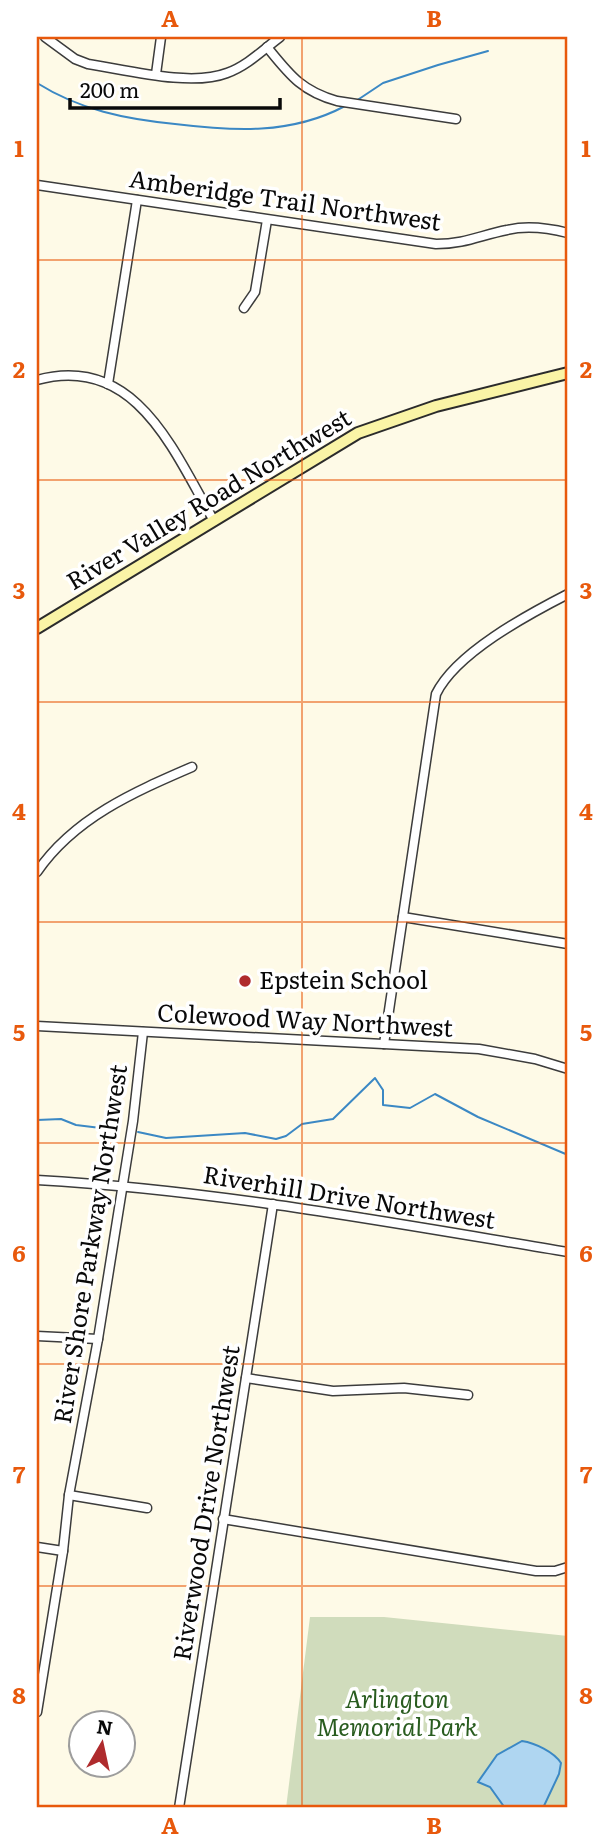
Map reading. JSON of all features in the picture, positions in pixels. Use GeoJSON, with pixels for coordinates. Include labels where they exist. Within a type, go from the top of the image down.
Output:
{"type":"FeatureCollection","features":[{"type":"Feature","properties":{"kind":"street"},"geometry":{"type":"LineString","coordinates":[[45,37],[82,62],[192,79],[216,77],[240,67],[280,37]]}},
{"type":"Feature","properties":{"kind":"street"},"geometry":{"type":"LineString","coordinates":[[156,74],[161,37]]}},
{"type":"Feature","properties":{"kind":"street"},"geometry":{"type":"LineString","coordinates":[[267,47],[295,81],[319,96],[456,119]]}},
{"type":"Feature","properties":{"kind":"street","name":"Amberidge Trail Northwest"},"geometry":{"type":"LineString","coordinates":[[37,185],[436,244],[466,242],[520,228],[544,228],[568,233]]}},
{"type":"Feature","properties":{"kind":"street"},"geometry":{"type":"LineString","coordinates":[[108,384],[137,201]]}},
{"type":"Feature","properties":{"kind":"street"},"geometry":{"type":"LineString","coordinates":[[244,308],[255,292],[267,220]]}},
{"type":"Feature","properties":{"kind":"street","name":"River Valley Road Northwest"},"geometry":{"type":"LineString","coordinates":[[37,628],[358,433],[436,406],[568,373]]}},
{"type":"Feature","properties":{"kind":"street"},"geometry":{"type":"LineString","coordinates":[[37,380],[76,376],[108,384],[131,397],[151,416],[214,521]]}},
{"type":"Feature","properties":{"kind":"street"},"geometry":{"type":"LineString","coordinates":[[384,1044],[433,706],[442,683],[454,668],[515,623],[568,594]]}},
{"type":"Feature","properties":{"kind":"street"},"geometry":{"type":"LineString","coordinates":[[37,872],[59,843],[86,821],[156,782],[192,767]]}},
{"type":"Feature","properties":{"kind":"street"},"geometry":{"type":"LineString","coordinates":[[403,917],[568,944]]}},
{"type":"Feature","properties":{"kind":"street","name":"Colewood Way Northwest"},"geometry":{"type":"LineString","coordinates":[[37,1026],[479,1049],[508,1053],[568,1069]]}},
{"type":"Feature","properties":{"kind":"street","name":"River Shore Parkway Northwest"},"geometry":{"type":"LineString","coordinates":[[37,1712],[63,1551],[69,1495],[98,1339],[138,1090],[143,1032]]}},
{"type":"Feature","properties":{"kind":"street"},"geometry":{"type":"LineString","coordinates":[[37,1180],[123,1185]]}},
{"type":"Feature","properties":{"kind":"street","name":"Riverhill Drive Northwest"},"geometry":{"type":"LineString","coordinates":[[123,1185],[273,1204],[568,1252]]}},
{"type":"Feature","properties":{"kind":"street","name":"Riverwood Drive Northwest"},"geometry":{"type":"LineString","coordinates":[[179,1808],[273,1204]]}},
{"type":"Feature","properties":{"kind":"street"},"geometry":{"type":"LineString","coordinates":[[37,1336],[98,1339]]}},
{"type":"Feature","properties":{"kind":"street"},"geometry":{"type":"LineString","coordinates":[[246,1378],[332,1391],[404,1388],[468,1395]]}},
{"type":"Feature","properties":{"kind":"street"},"geometry":{"type":"LineString","coordinates":[[69,1495],[147,1508]]}},
{"type":"Feature","properties":{"kind":"street"},"geometry":{"type":"LineString","coordinates":[[223,1519],[536,1571],[555,1571],[568,1567]]}},
{"type":"Feature","properties":{"kind":"street"},"geometry":{"type":"LineString","coordinates":[[37,1547],[63,1551]]}},
{"type":"Feature","properties":{"kind":"green space","name":"Arlington Memorial Park"},"geometry":{"type":"Polygon","coordinates":[[[310,1617],[384,1617],[568,1636],[568,1808],[286,1808],[310,1617]]]}},
{"type":"Feature","properties":{"kind":"water"},"geometry":{"type":"Polygon","coordinates":[[[522,1741],[544,1749],[561,1763],[559,1774],[543,1808],[505,1808],[490,1787],[478,1782],[497,1755],[522,1741]]]}},
{"type":"Feature","properties":{"kind":"waterway"},"geometry":{"type":"LineString","coordinates":[[356,101],[383,83],[488,51]]}},
{"type":"Feature","properties":{"kind":"waterway"},"geometry":{"type":"LineString","coordinates":[[37,83],[70,100],[103,112],[156,122],[218,128],[283,126],[304,122],[345,106]]}},
{"type":"Feature","properties":{"kind":"waterway"},"geometry":{"type":"LineString","coordinates":[[138,1132],[166,1138],[245,1133],[276,1139],[286,1136],[302,1124],[333,1119],[375,1078],[383,1090],[383,1105],[410,1108],[435,1094],[478,1117],[568,1155]]}},
{"type":"Feature","properties":{"kind":"waterway"},"geometry":{"type":"LineString","coordinates":[[37,1120],[61,1119],[76,1125],[117,1130]]}},
{"type":"Feature","properties":{"kind":"place","name":"Epstein School"},"geometry":{"type":"Point","coordinates":[245,981]}}]}
